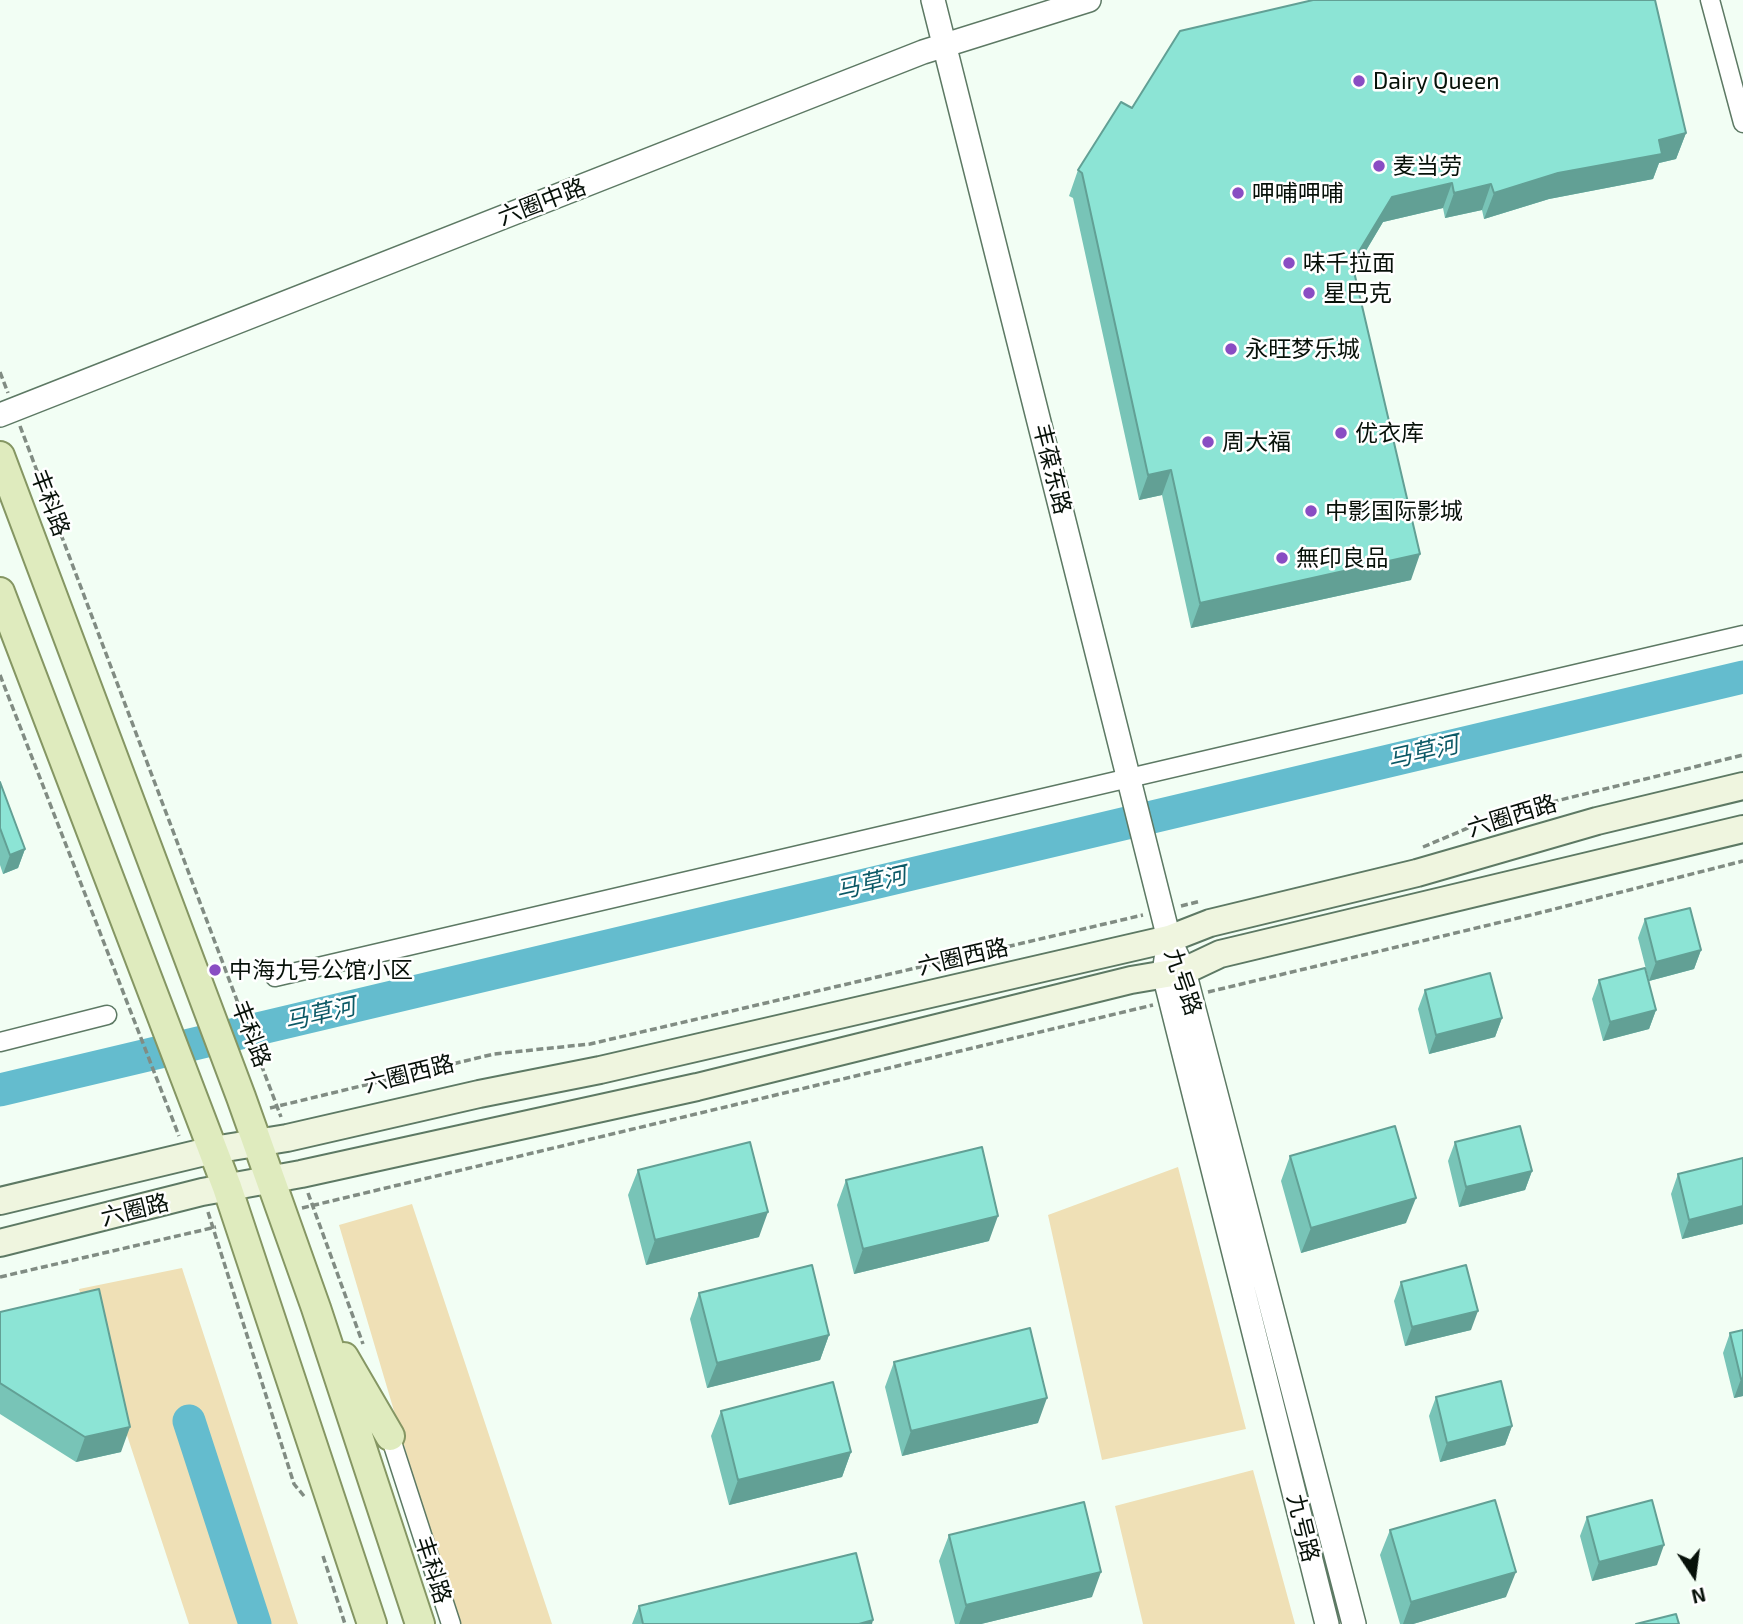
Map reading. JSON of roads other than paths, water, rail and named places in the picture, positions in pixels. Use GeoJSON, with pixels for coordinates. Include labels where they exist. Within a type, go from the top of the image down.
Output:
{"type":"FeatureCollection","features":[{"type":"Feature","properties":{"kind":"main road","name":"丰科路"},"geometry":{"type":"LineString","coordinates":[[0,456],[233,1075],[316,1308],[420,1624]]}},
{"type":"Feature","properties":{"kind":"main road"},"geometry":{"type":"LineString","coordinates":[[0,592],[188,1083],[198,1134],[228,1187],[226,1225],[372,1624]]}},
{"type":"Feature","properties":{"kind":"main road","name":"六圈西路"},"geometry":{"type":"LineString","coordinates":[[257,1143],[600,1070],[1169,939],[1210,923],[1417,873],[1597,821],[1743,786]]}},
{"type":"Feature","properties":{"kind":"main road"},"geometry":{"type":"LineString","coordinates":[[270,1178],[300,1174],[1177,985],[1220,954],[1743,829]]}},
{"type":"Feature","properties":{"kind":"main road","name":"六圈路"},"geometry":{"type":"LineString","coordinates":[[0,1201],[198,1134],[257,1143]]}},
{"type":"Feature","properties":{"kind":"main road","name":"六圈路"},"geometry":{"type":"LineString","coordinates":[[0,1243],[270,1178]]}},
{"type":"Feature","properties":{"kind":"main road"},"geometry":{"type":"LineString","coordinates":[[316,1308],[390,1436]]}},
{"type":"Feature","properties":{"kind":"street","name":"丰葆东路"},"geometry":{"type":"LineString","coordinates":[[933,0],[1169,939]]}},
{"type":"Feature","properties":{"kind":"street","name":"六圈中路"},"geometry":{"type":"LineString","coordinates":[[7,412],[945,45],[1089,0]]}},
{"type":"Feature","properties":{"kind":"street"},"geometry":{"type":"LineString","coordinates":[[1710,0],[1743,122]]}},
{"type":"Feature","properties":{"kind":"street"},"geometry":{"type":"LineString","coordinates":[[275,977],[1131,783],[1743,635]]}},
{"type":"Feature","properties":{"kind":"street","name":"九号路"},"geometry":{"type":"LineString","coordinates":[[1169,939],[1177,985],[1327,1624]]}},
{"type":"Feature","properties":{"kind":"street","name":"九号路"},"geometry":{"type":"LineString","coordinates":[[1177,985],[1354,1624]]}},
{"type":"Feature","properties":{"kind":"street"},"geometry":{"type":"LineString","coordinates":[[0,1042],[107,1015]]}},
{"type":"Feature","properties":{"kind":"street","name":"丰科路"},"geometry":{"type":"LineString","coordinates":[[390,1436],[451,1624]]}},
{"type":"Feature","properties":{"kind":"waterway","name":"马草河"},"geometry":{"type":"LineString","coordinates":[[0,1090],[1743,677]]}},
{"type":"Feature","properties":{"kind":"waterway"},"geometry":{"type":"LineString","coordinates":[[189,1421],[255,1624]]}},
{"type":"Feature","properties":{"kind":"place","name":"Dairy Queen"},"geometry":{"type":"Point","coordinates":[1359,81]}},
{"type":"Feature","properties":{"kind":"place","name":"麦当劳"},"geometry":{"type":"Point","coordinates":[1379,166]}},
{"type":"Feature","properties":{"kind":"place","name":"呷哺呷哺"},"geometry":{"type":"Point","coordinates":[1238,193]}},
{"type":"Feature","properties":{"kind":"place","name":"味千拉面"},"geometry":{"type":"Point","coordinates":[1289,263]}},
{"type":"Feature","properties":{"kind":"place","name":"星巴克"},"geometry":{"type":"Point","coordinates":[1309,293]}},
{"type":"Feature","properties":{"kind":"place","name":"永旺梦乐城"},"geometry":{"type":"Point","coordinates":[1231,349]}},
{"type":"Feature","properties":{"kind":"place","name":"优衣库"},"geometry":{"type":"Point","coordinates":[1341,433]}},
{"type":"Feature","properties":{"kind":"place","name":"周大福"},"geometry":{"type":"Point","coordinates":[1208,442]}},
{"type":"Feature","properties":{"kind":"place","name":"中影国际影城"},"geometry":{"type":"Point","coordinates":[1311,511]}},
{"type":"Feature","properties":{"kind":"place","name":"無印良品"},"geometry":{"type":"Point","coordinates":[1282,558]}},
{"type":"Feature","properties":{"kind":"place","name":"中海九号公馆小区"},"geometry":{"type":"Point","coordinates":[215,970]}}]}
